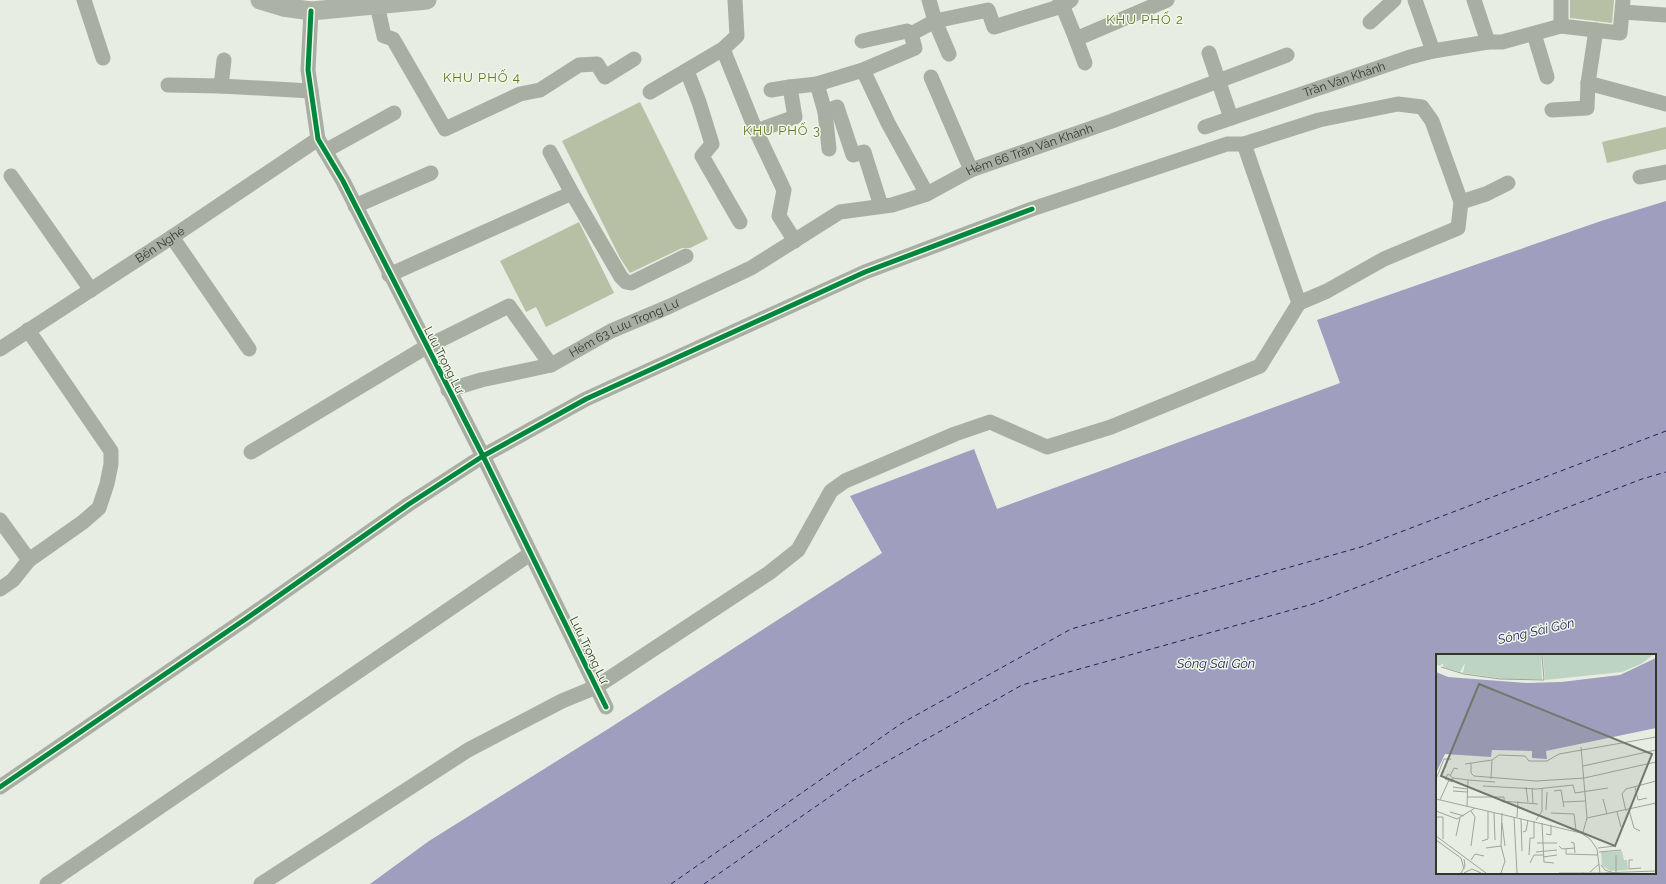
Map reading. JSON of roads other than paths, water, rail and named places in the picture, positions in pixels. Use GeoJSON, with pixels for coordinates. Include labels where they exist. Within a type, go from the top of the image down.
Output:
{"type":"FeatureCollection","features":[{"type":"Feature","properties":{"kind":"main road"},"geometry":{"type":"LineString","coordinates":[[260,0],[283,7],[427,0]]}},
{"type":"Feature","properties":{"kind":"street"},"geometry":{"type":"LineString","coordinates":[[84,0],[103,58]]}},
{"type":"Feature","properties":{"kind":"street"},"geometry":{"type":"LineString","coordinates":[[650,92],[723,50],[737,36],[734,0]]}},
{"type":"Feature","properties":{"kind":"street"},"geometry":{"type":"LineString","coordinates":[[928,0],[949,54]]}},
{"type":"Feature","properties":{"kind":"street"},"geometry":{"type":"LineString","coordinates":[[1076,39],[1167,0]]}},
{"type":"Feature","properties":{"kind":"street"},"geometry":{"type":"LineString","coordinates":[[1370,22],[1394,0]]}},
{"type":"Feature","properties":{"kind":"street"},"geometry":{"type":"LineString","coordinates":[[1415,0],[1433,51]]}},
{"type":"Feature","properties":{"kind":"street"},"geometry":{"type":"LineString","coordinates":[[1474,0],[1488,42]]}},
{"type":"Feature","properties":{"kind":"street"},"geometry":{"type":"LineString","coordinates":[[1561,0],[1561,26],[1620,33],[1623,6],[1666,15]]}},
{"type":"Feature","properties":{"kind":"street"},"geometry":{"type":"LineString","coordinates":[[911,34],[935,21],[988,10],[994,28],[1064,2],[1085,63]]}},
{"type":"Feature","properties":{"kind":"street"},"geometry":{"type":"LineString","coordinates":[[366,4],[384,36],[393,39],[445,128],[520,94],[540,90],[579,65],[597,64],[605,76],[634,59]]}},
{"type":"Feature","properties":{"kind":"street","name":"Lưu Trọng Lư"},"geometry":{"type":"LineString","coordinates":[[311,5],[308,70],[321,145],[355,206],[482,456],[606,707]]}},
{"type":"Feature","properties":{"kind":"street","name":"Trần Văn Khánh"},"geometry":{"type":"LineString","coordinates":[[1205,127],[1410,57],[1433,51],[1488,42],[1502,42],[1561,26]]}},
{"type":"Feature","properties":{"kind":"street"},"geometry":{"type":"LineString","coordinates":[[1552,110],[1587,108],[1588,83],[1596,30]]}},
{"type":"Feature","properties":{"kind":"street"},"geometry":{"type":"LineString","coordinates":[[771,90],[790,86],[817,84],[863,70],[915,48],[911,34],[907,31],[862,41]]}},
{"type":"Feature","properties":{"kind":"street"},"geometry":{"type":"LineString","coordinates":[[1534,34],[1547,77]]}},
{"type":"Feature","properties":{"kind":"street"},"geometry":{"type":"LineString","coordinates":[[723,50],[756,131],[784,190],[779,216],[795,241]]}},
{"type":"Feature","properties":{"kind":"street"},"geometry":{"type":"LineString","coordinates":[[1209,53],[1231,118]]}},
{"type":"Feature","properties":{"kind":"street","name":"Hẻm 66 Trần Văn Khánh"},"geometry":{"type":"LineString","coordinates":[[840,212],[881,206],[926,194],[971,170],[1287,55]]}},
{"type":"Feature","properties":{"kind":"street"},"geometry":{"type":"LineString","coordinates":[[221,86],[224,60]]}},
{"type":"Feature","properties":{"kind":"street"},"geometry":{"type":"LineString","coordinates":[[863,70],[888,122],[926,194]]}},
{"type":"Feature","properties":{"kind":"street"},"geometry":{"type":"LineString","coordinates":[[687,71],[699,102],[712,144],[702,156],[740,222]]}},
{"type":"Feature","properties":{"kind":"street"},"geometry":{"type":"LineString","coordinates":[[931,77],[971,170]]}},
{"type":"Feature","properties":{"kind":"street"},"geometry":{"type":"LineString","coordinates":[[1588,83],[1666,104]]}},
{"type":"Feature","properties":{"kind":"street"},"geometry":{"type":"LineString","coordinates":[[817,84],[825,112],[830,150]]}},
{"type":"Feature","properties":{"kind":"street"},"geometry":{"type":"LineString","coordinates":[[168,85],[221,86],[311,91]]}},
{"type":"Feature","properties":{"kind":"street"},"geometry":{"type":"LineString","coordinates":[[756,131],[795,117],[790,86]]}},
{"type":"Feature","properties":{"kind":"street"},"geometry":{"type":"LineString","coordinates":[[0,788],[247,618],[409,504],[482,456],[586,399],[865,272],[1032,209],[1228,144],[1244,144],[1319,120],[1398,104],[1422,107],[1432,121],[1461,202],[1458,228],[1384,259],[1327,291],[1299,303],[1260,366],[1110,427],[1047,447],[990,422],[955,434],[845,481],[831,491],[798,550],[770,574],[596,687],[562,701],[468,750],[261,884]]}},
{"type":"Feature","properties":{"kind":"street"},"geometry":{"type":"LineString","coordinates":[[825,112],[837,107],[853,155],[864,152],[881,206]]}},
{"type":"Feature","properties":{"kind":"street","name":"Bến Nghé"},"geometry":{"type":"LineString","coordinates":[[1,346],[172,237],[321,145],[394,114]]}},
{"type":"Feature","properties":{"kind":"street"},"geometry":{"type":"LineString","coordinates":[[1244,144],[1299,303]]}},
{"type":"Feature","properties":{"kind":"street"},"geometry":{"type":"LineString","coordinates":[[550,152],[621,277],[626,282],[631,283],[686,256]]}},
{"type":"Feature","properties":{"kind":"street"},"geometry":{"type":"LineString","coordinates":[[1640,177],[1666,172]]}},
{"type":"Feature","properties":{"kind":"street"},"geometry":{"type":"LineString","coordinates":[[355,206],[431,173]]}},
{"type":"Feature","properties":{"kind":"street"},"geometry":{"type":"LineString","coordinates":[[11,176],[91,290]]}},
{"type":"Feature","properties":{"kind":"street"},"geometry":{"type":"LineString","coordinates":[[1461,202],[1486,194],[1508,183]]}},
{"type":"Feature","properties":{"kind":"street"},"geometry":{"type":"LineString","coordinates":[[389,275],[572,193]]}},
{"type":"Feature","properties":{"kind":"street","name":"Hẻm 63 Lưu Trọng Lư"},"geometry":{"type":"LineString","coordinates":[[448,390],[480,380],[551,365],[611,330],[668,307],[751,268],[840,212]]}},
{"type":"Feature","properties":{"kind":"street"},"geometry":{"type":"LineString","coordinates":[[172,237],[249,349]]}},
{"type":"Feature","properties":{"kind":"street"},"geometry":{"type":"LineString","coordinates":[[251,452],[426,347],[509,306],[551,365]]}},
{"type":"Feature","properties":{"kind":"street"},"geometry":{"type":"LineString","coordinates":[[0,588],[12,580],[29,560],[83,522],[99,508],[112,464],[111,451],[28,330]]}},
{"type":"Feature","properties":{"kind":"street"},"geometry":{"type":"LineString","coordinates":[[1,525],[29,560]]}},
{"type":"Feature","properties":{"kind":"street"},"geometry":{"type":"LineString","coordinates":[[47,884],[530,554]]}},
{"type":"Feature","properties":{"kind":"water","name":"Sông Sài Gòn"},"geometry":{"type":"Polygon","coordinates":[[[1666,201],[1666,884],[370,884],[429,841],[608,729],[882,553],[850,496],[974,449],[997,509],[1340,383],[1317,320],[1601,221],[1666,201]]]}},
{"type":"Feature","properties":{"kind":"district","name":"KHU PHỐ 2"},"geometry":{"type":"Point","coordinates":[1145,19]}},
{"type":"Feature","properties":{"kind":"district","name":"KHU PHỐ 4"},"geometry":{"type":"Point","coordinates":[482,77]}},
{"type":"Feature","properties":{"kind":"district","name":"KHU PHỐ 3"},"geometry":{"type":"Point","coordinates":[782,130]}}]}
